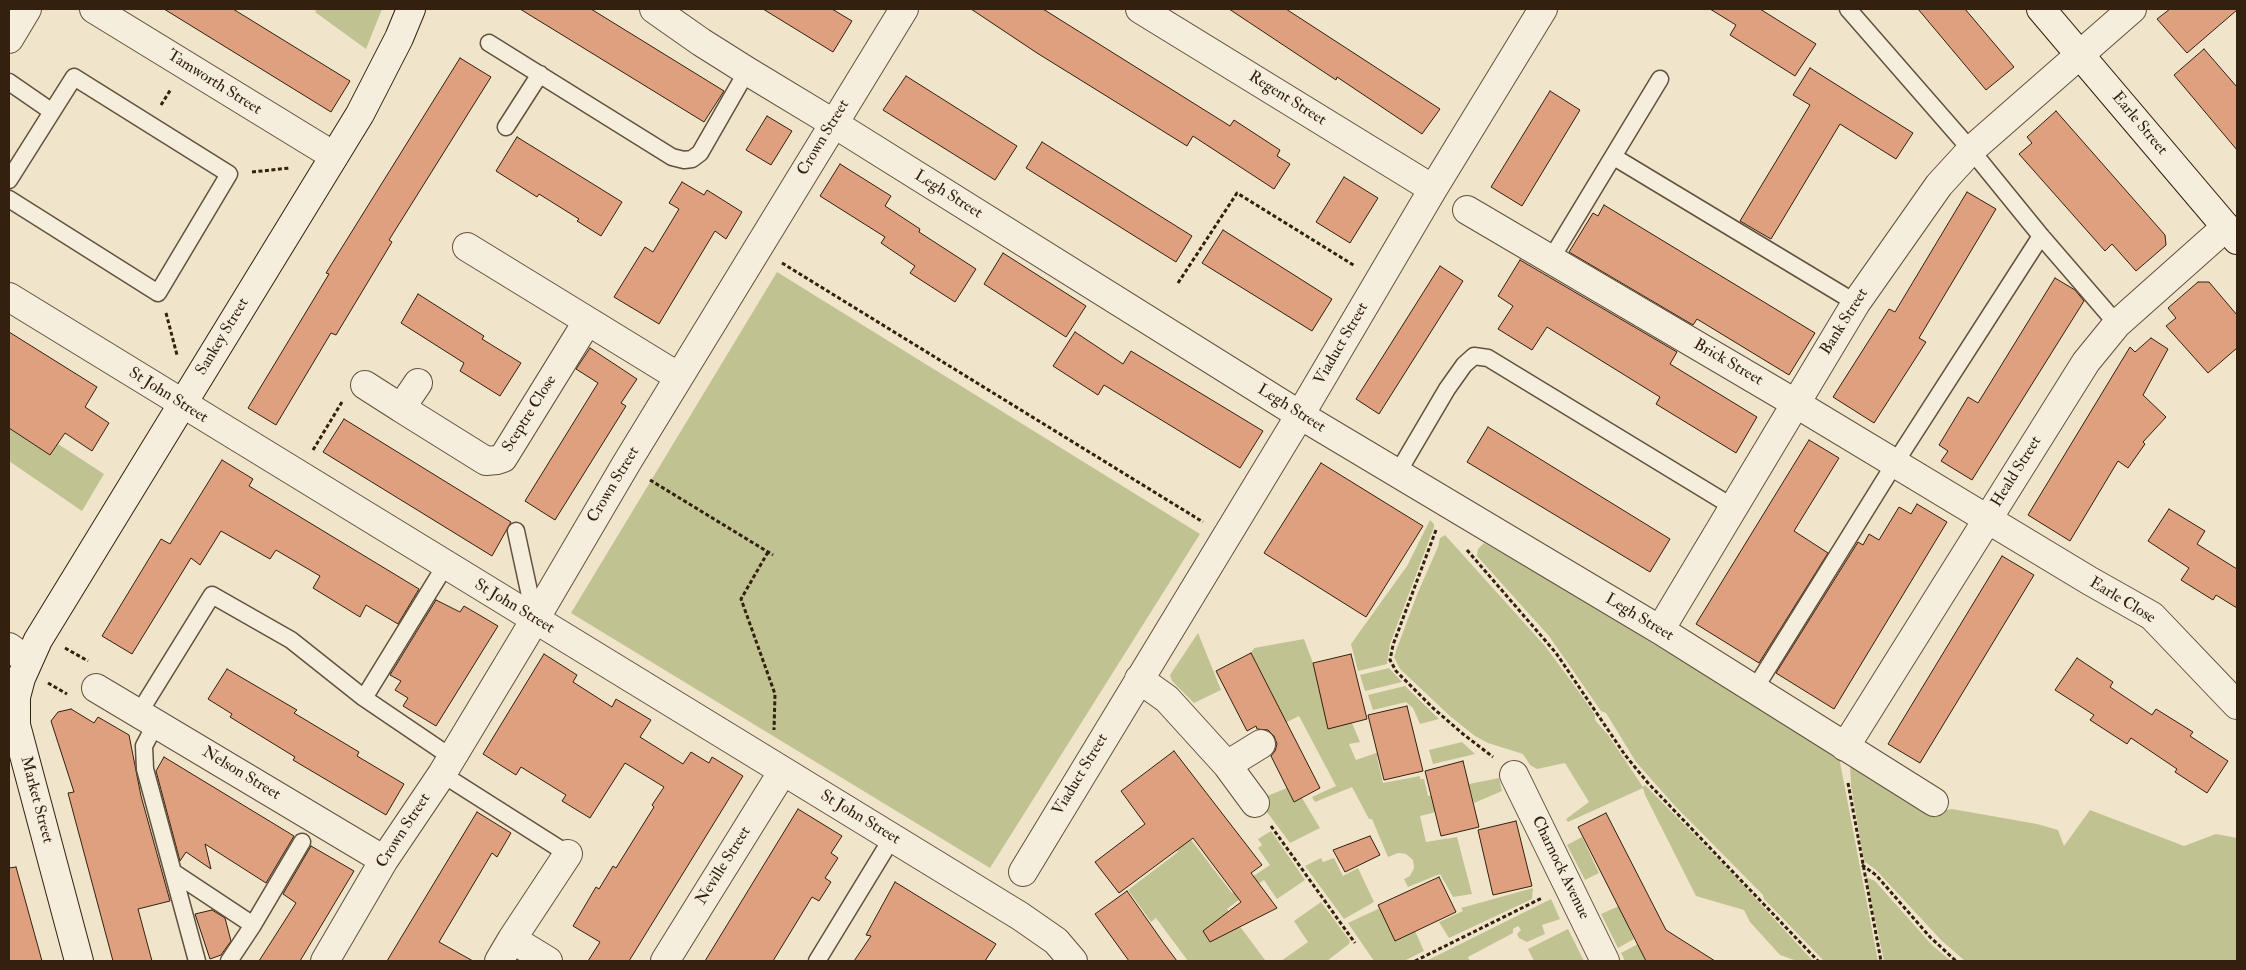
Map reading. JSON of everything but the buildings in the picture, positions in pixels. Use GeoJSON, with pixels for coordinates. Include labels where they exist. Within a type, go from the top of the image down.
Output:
{"type":"FeatureCollection","features":[{"type":"Feature","properties":{"kind":"street"},"geometry":{"type":"LineString","coordinates":[[9,39],[27,9]]}},
{"type":"Feature","properties":{"kind":"street","name":"Tamworth Street"},"geometry":{"type":"LineString","coordinates":[[94,9],[334,156]]}},
{"type":"Feature","properties":{"kind":"street","name":"Sankey Street"},"geometry":{"type":"LineString","coordinates":[[18,654],[38,640],[334,156],[380,77],[411,9]]}},
{"type":"Feature","properties":{"kind":"street","name":"Legh Street"},"geometry":{"type":"LineString","coordinates":[[654,9],[747,72],[833,123],[1300,415],[1660,630],[1934,802]]}},
{"type":"Feature","properties":{"kind":"street","name":"Crown Street"},"geometry":{"type":"LineString","coordinates":[[325,961],[384,860],[447,766],[626,464],[904,9]]}},
{"type":"Feature","properties":{"kind":"street","name":"Regent Street"},"geometry":{"type":"LineString","coordinates":[[1140,9],[1433,189]]}},
{"type":"Feature","properties":{"kind":"street","name":"Viaduct Street"},"geometry":{"type":"LineString","coordinates":[[1023,872],[1543,9]]}},
{"type":"Feature","properties":{"kind":"street","name":"Earle Street"},"geometry":{"type":"LineString","coordinates":[[2041,9],[2232,233]]}},
{"type":"Feature","properties":{"kind":"street","name":"Bank Street"},"geometry":{"type":"LineString","coordinates":[[1660,630],[1856,303],[1939,185],[1971,150],[2132,9]]}},
{"type":"Feature","properties":{"kind":"street","name":"Brick Street"},"geometry":{"type":"LineString","coordinates":[[1467,210],[1796,403],[1989,519]]}},
{"type":"Feature","properties":{"kind":"street","name":"Heald Street"},"geometry":{"type":"LineString","coordinates":[[1845,747],[2086,362],[2117,324],[2232,233]]}},
{"type":"Feature","properties":{"kind":"street"},"geometry":{"type":"LineString","coordinates":[[467,247],[679,377]]}},
{"type":"Feature","properties":{"kind":"street","name":"St John Street"},"geometry":{"type":"LineString","coordinates":[[9,297],[182,405],[1020,916],[1056,941],[1073,961]]}},
{"type":"Feature","properties":{"kind":"street","name":"Sceptre Close"},"geometry":{"type":"LineString","coordinates":[[356,390],[401,408],[486,461],[497,460],[503,458],[587,322]]}},
{"type":"Feature","properties":{"kind":"street"},"geometry":{"type":"LineString","coordinates":[[401,408],[418,383]]}},
{"type":"Feature","properties":{"kind":"street","name":"Earle Close"},"geometry":{"type":"LineString","coordinates":[[1989,519],[2090,582],[2152,616],[2237,705]]}},
{"type":"Feature","properties":{"kind":"street","name":"Market Street"},"geometry":{"type":"LineString","coordinates":[[18,654],[16,725],[79,961]]}},
{"type":"Feature","properties":{"kind":"street"},"geometry":{"type":"LineString","coordinates":[[1139,679],[1167,699],[1227,765],[1255,803]]}},
{"type":"Feature","properties":{"kind":"street","name":"Nelson Street"},"geometry":{"type":"LineString","coordinates":[[89,684],[384,860]]}},
{"type":"Feature","properties":{"kind":"street"},"geometry":{"type":"LineString","coordinates":[[1227,765],[1261,744]]}},
{"type":"Feature","properties":{"kind":"street","name":"Neville Street"},"geometry":{"type":"LineString","coordinates":[[665,961],[777,768]]}},
{"type":"Feature","properties":{"kind":"street","name":"Charnock Avenue"},"geometry":{"type":"LineString","coordinates":[[1514,776],[1605,961]]}},
{"type":"Feature","properties":{"kind":"street"},"geometry":{"type":"LineString","coordinates":[[548,961],[505,950],[568,854]]}},
{"type":"Feature","properties":{"kind":"lane"},"geometry":{"type":"LineString","coordinates":[[1848,9],[1971,150],[2041,236],[2117,324]]}},
{"type":"Feature","properties":{"kind":"lane"},"geometry":{"type":"LineString","coordinates":[[489,43],[672,157],[684,160],[692,159],[700,153],[747,72]]}},
{"type":"Feature","properties":{"kind":"lane"},"geometry":{"type":"LineString","coordinates":[[506,127],[540,74]]}},
{"type":"Feature","properties":{"kind":"lane"},"geometry":{"type":"LineString","coordinates":[[9,180],[74,77],[229,174],[158,293],[9,199]]}},
{"type":"Feature","properties":{"kind":"lane"},"geometry":{"type":"LineString","coordinates":[[1550,260],[1660,79]]}},
{"type":"Feature","properties":{"kind":"lane"},"geometry":{"type":"LineString","coordinates":[[9,82],[51,111]]}},
{"type":"Feature","properties":{"kind":"lane"},"geometry":{"type":"LineString","coordinates":[[1614,157],[1856,303]]}},
{"type":"Feature","properties":{"kind":"lane"},"geometry":{"type":"LineString","coordinates":[[1754,690],[1895,463],[2041,236]]}},
{"type":"Feature","properties":{"kind":"lane"},"geometry":{"type":"LineString","coordinates":[[1397,474],[1447,389],[1464,365],[1474,356],[1488,358],[1733,507]]}},
{"type":"Feature","properties":{"kind":"lane"},"geometry":{"type":"LineString","coordinates":[[516,531],[535,620]]}},
{"type":"Feature","properties":{"kind":"lane"},"geometry":{"type":"LineString","coordinates":[[364,698],[445,566]]}},
{"type":"Feature","properties":{"kind":"lane"},"geometry":{"type":"LineString","coordinates":[[197,961],[145,770],[144,758],[148,718],[212,595],[291,640],[447,766],[568,854]]}},
{"type":"Feature","properties":{"kind":"lane"},"geometry":{"type":"LineString","coordinates":[[817,961],[892,838]]}},
{"type":"Feature","properties":{"kind":"lane"},"geometry":{"type":"LineString","coordinates":[[229,961],[253,925],[302,842]]}},
{"type":"Feature","properties":{"kind":"lane"},"geometry":{"type":"LineString","coordinates":[[173,872],[253,925]]}},
{"type":"Feature","properties":{"kind":"path"},"geometry":{"type":"LineString","coordinates":[[148,124],[172,87]]}},
{"type":"Feature","properties":{"kind":"path"},"geometry":{"type":"LineString","coordinates":[[229,174],[290,168]]}},
{"type":"Feature","properties":{"kind":"path"},"geometry":{"type":"LineString","coordinates":[[1178,283],[1237,192],[1362,270]]}},
{"type":"Feature","properties":{"kind":"path"},"geometry":{"type":"LineString","coordinates":[[777,260],[1210,526]]}},
{"type":"Feature","properties":{"kind":"path"},"geometry":{"type":"LineString","coordinates":[[158,293],[163,300],[178,358]]}},
{"type":"Feature","properties":{"kind":"path"},"geometry":{"type":"LineString","coordinates":[[312,451],[356,390]]}},
{"type":"Feature","properties":{"kind":"path"},"geometry":{"type":"LineString","coordinates":[[626,464],[773,554]]}},
{"type":"Feature","properties":{"kind":"path"},"geometry":{"type":"LineString","coordinates":[[1448,503],[1422,564],[1393,645],[1390,660],[1396,671],[1433,708],[1514,776]]}},
{"type":"Feature","properties":{"kind":"path"},"geometry":{"type":"LineString","coordinates":[[1463,545],[1556,653],[1625,755],[1648,783],[1818,961]]}},
{"type":"Feature","properties":{"kind":"path"},"geometry":{"type":"LineString","coordinates":[[768,552],[741,599],[775,694],[777,768]]}},
{"type":"Feature","properties":{"kind":"path"},"geometry":{"type":"LineString","coordinates":[[62,645],[89,684]]}},
{"type":"Feature","properties":{"kind":"path"},"geometry":{"type":"LineString","coordinates":[[46,682],[89,684]]}},
{"type":"Feature","properties":{"kind":"path"},"geometry":{"type":"LineString","coordinates":[[1845,747],[1845,764],[1881,961]]}},
{"type":"Feature","properties":{"kind":"path"},"geometry":{"type":"LineString","coordinates":[[1255,803],[1355,943]]}},
{"type":"Feature","properties":{"kind":"path"},"geometry":{"type":"LineString","coordinates":[[1862,865],[1876,876],[1930,937],[1956,961]]}},
{"type":"Feature","properties":{"kind":"path"},"geometry":{"type":"LineString","coordinates":[[1415,961],[1547,895]]}},
{"type":"Feature","properties":{"kind":"green space"},"geometry":{"type":"Polygon","coordinates":[[[317,9],[382,9],[366,49],[315,12],[317,9]]]}},
{"type":"Feature","properties":{"kind":"green space"},"geometry":{"type":"Polygon","coordinates":[[[777,272],[1200,534],[990,868],[571,613],[777,272]]]}},
{"type":"Feature","properties":{"kind":"green space"},"geometry":{"type":"Polygon","coordinates":[[[9,428],[50,455],[58,444],[104,474],[82,511],[9,461],[9,428]]]}},
{"type":"Feature","properties":{"kind":"green space"},"geometry":{"type":"Polygon","coordinates":[[[1430,520],[1434,527],[1390,644],[1387,664],[1358,671],[1351,644],[1407,566],[1430,520]]]}},
{"type":"Feature","properties":{"kind":"green space"},"geometry":{"type":"Polygon","coordinates":[[[1445,535],[1545,646],[1595,715],[1595,720],[1608,735],[1643,787],[1645,785],[1730,871],[1813,961],[1797,961],[1780,955],[1750,922],[1744,910],[1696,896],[1643,788],[1568,822],[1566,819],[1589,802],[1565,763],[1537,769],[1530,765],[1523,754],[1488,743],[1475,736],[1451,717],[1400,669],[1394,657],[1397,648],[1440,538],[1445,535]]]}},
{"type":"Feature","properties":{"kind":"green space"},"geometry":{"type":"Polygon","coordinates":[[[1484,543],[1842,758],[1840,762],[1878,961],[1824,961],[1764,899],[1763,895],[1675,806],[1636,762],[1606,713],[1601,711],[1549,636],[1477,556],[1478,549],[1484,543]]]}},
{"type":"Feature","properties":{"kind":"green space"},"geometry":{"type":"Polygon","coordinates":[[[1198,633],[1221,690],[1194,703],[1172,681],[1170,675],[1198,633]]]}},
{"type":"Feature","properties":{"kind":"green space"},"geometry":{"type":"Polygon","coordinates":[[[1304,639],[1313,663],[1352,723],[1360,742],[1349,744],[1356,760],[1385,750],[1386,754],[1377,757],[1383,783],[1420,776],[1420,779],[1424,779],[1428,796],[1435,795],[1440,811],[1420,816],[1426,842],[1457,837],[1472,894],[1453,897],[1440,874],[1408,887],[1404,879],[1410,876],[1414,868],[1413,860],[1406,854],[1398,853],[1388,857],[1372,819],[1369,819],[1352,787],[1315,802],[1312,797],[1336,786],[1299,716],[1263,734],[1257,725],[1272,694],[1251,653],[1254,648],[1304,639]]]}},
{"type":"Feature","properties":{"kind":"green space"},"geometry":{"type":"Polygon","coordinates":[[[1389,668],[1402,682],[1365,691],[1360,675],[1389,668]]]}},
{"type":"Feature","properties":{"kind":"green space"},"geometry":{"type":"Polygon","coordinates":[[[1405,686],[1439,719],[1420,724],[1413,708],[1406,702],[1373,710],[1368,695],[1405,686]]]}},
{"type":"Feature","properties":{"kind":"green space"},"geometry":{"type":"Polygon","coordinates":[[[1462,742],[1475,754],[1433,764],[1429,750],[1462,742]]]}},
{"type":"Feature","properties":{"kind":"green space"},"geometry":{"type":"Polygon","coordinates":[[[1850,764],[1932,812],[1952,809],[2037,824],[2058,830],[2064,846],[2090,810],[2184,846],[2216,834],[2237,838],[2237,961],[1965,961],[1941,940],[1876,870],[1864,861],[1851,786],[1850,764]]]}},
{"type":"Feature","properties":{"kind":"green space"},"geometry":{"type":"Polygon","coordinates":[[[1499,778],[1502,791],[1474,803],[1469,784],[1499,778]]]}},
{"type":"Feature","properties":{"kind":"green space"},"geometry":{"type":"Polygon","coordinates":[[[1287,788],[1294,802],[1302,798],[1320,828],[1290,843],[1261,804],[1261,798],[1265,792],[1267,796],[1287,788]]]}},
{"type":"Feature","properties":{"kind":"green space"},"geometry":{"type":"Polygon","coordinates":[[[1271,831],[1305,880],[1277,899],[1264,880],[1254,886],[1249,879],[1270,865],[1258,848],[1262,845],[1258,839],[1271,831]]]}},
{"type":"Feature","properties":{"kind":"green space"},"geometry":{"type":"Polygon","coordinates":[[[1163,832],[1185,832],[1232,893],[1238,889],[1244,896],[1227,909],[1265,960],[1188,961],[1156,918],[1151,922],[1128,890],[1178,852],[1163,832]]]}},
{"type":"Feature","properties":{"kind":"green space"},"geometry":{"type":"Polygon","coordinates":[[[1582,837],[1599,873],[1585,880],[1567,845],[1582,837]]]}},
{"type":"Feature","properties":{"kind":"green space"},"geometry":{"type":"Polygon","coordinates":[[[1321,858],[1323,862],[1334,858],[1343,876],[1358,868],[1374,902],[1344,919],[1305,866],[1321,858]]]}},
{"type":"Feature","properties":{"kind":"green space"},"geometry":{"type":"Polygon","coordinates":[[[1866,877],[1875,881],[1932,945],[1951,961],[1884,961],[1866,877]]]}},
{"type":"Feature","properties":{"kind":"green space"},"geometry":{"type":"Polygon","coordinates":[[[1533,888],[1532,899],[1449,938],[1439,922],[1463,911],[1461,908],[1533,888]]]}},
{"type":"Feature","properties":{"kind":"green space"},"geometry":{"type":"Polygon","coordinates":[[[1551,899],[1560,919],[1542,925],[1545,934],[1527,942],[1519,938],[1517,934],[1521,930],[1518,926],[1513,929],[1513,933],[1468,957],[1470,961],[1426,961],[1551,899]]]}},
{"type":"Feature","properties":{"kind":"green space"},"geometry":{"type":"Polygon","coordinates":[[[1321,902],[1350,941],[1349,944],[1327,961],[1281,961],[1308,942],[1294,921],[1321,902]]]}},
{"type":"Feature","properties":{"kind":"green space"},"geometry":{"type":"Polygon","coordinates":[[[1619,906],[1634,939],[1618,948],[1601,914],[1619,906]]]}},
{"type":"Feature","properties":{"kind":"green space"},"geometry":{"type":"Polygon","coordinates":[[[1380,908],[1415,931],[1424,951],[1404,961],[1374,961],[1348,923],[1380,908]]]}},
{"type":"Feature","properties":{"kind":"green space"},"geometry":{"type":"Polygon","coordinates":[[[1568,929],[1584,961],[1534,961],[1528,949],[1568,929]]]}},
{"type":"Feature","properties":{"kind":"green space"},"geometry":{"type":"Polygon","coordinates":[[[1638,944],[1643,954],[1656,961],[1625,961],[1621,953],[1638,944]]]}}]}
